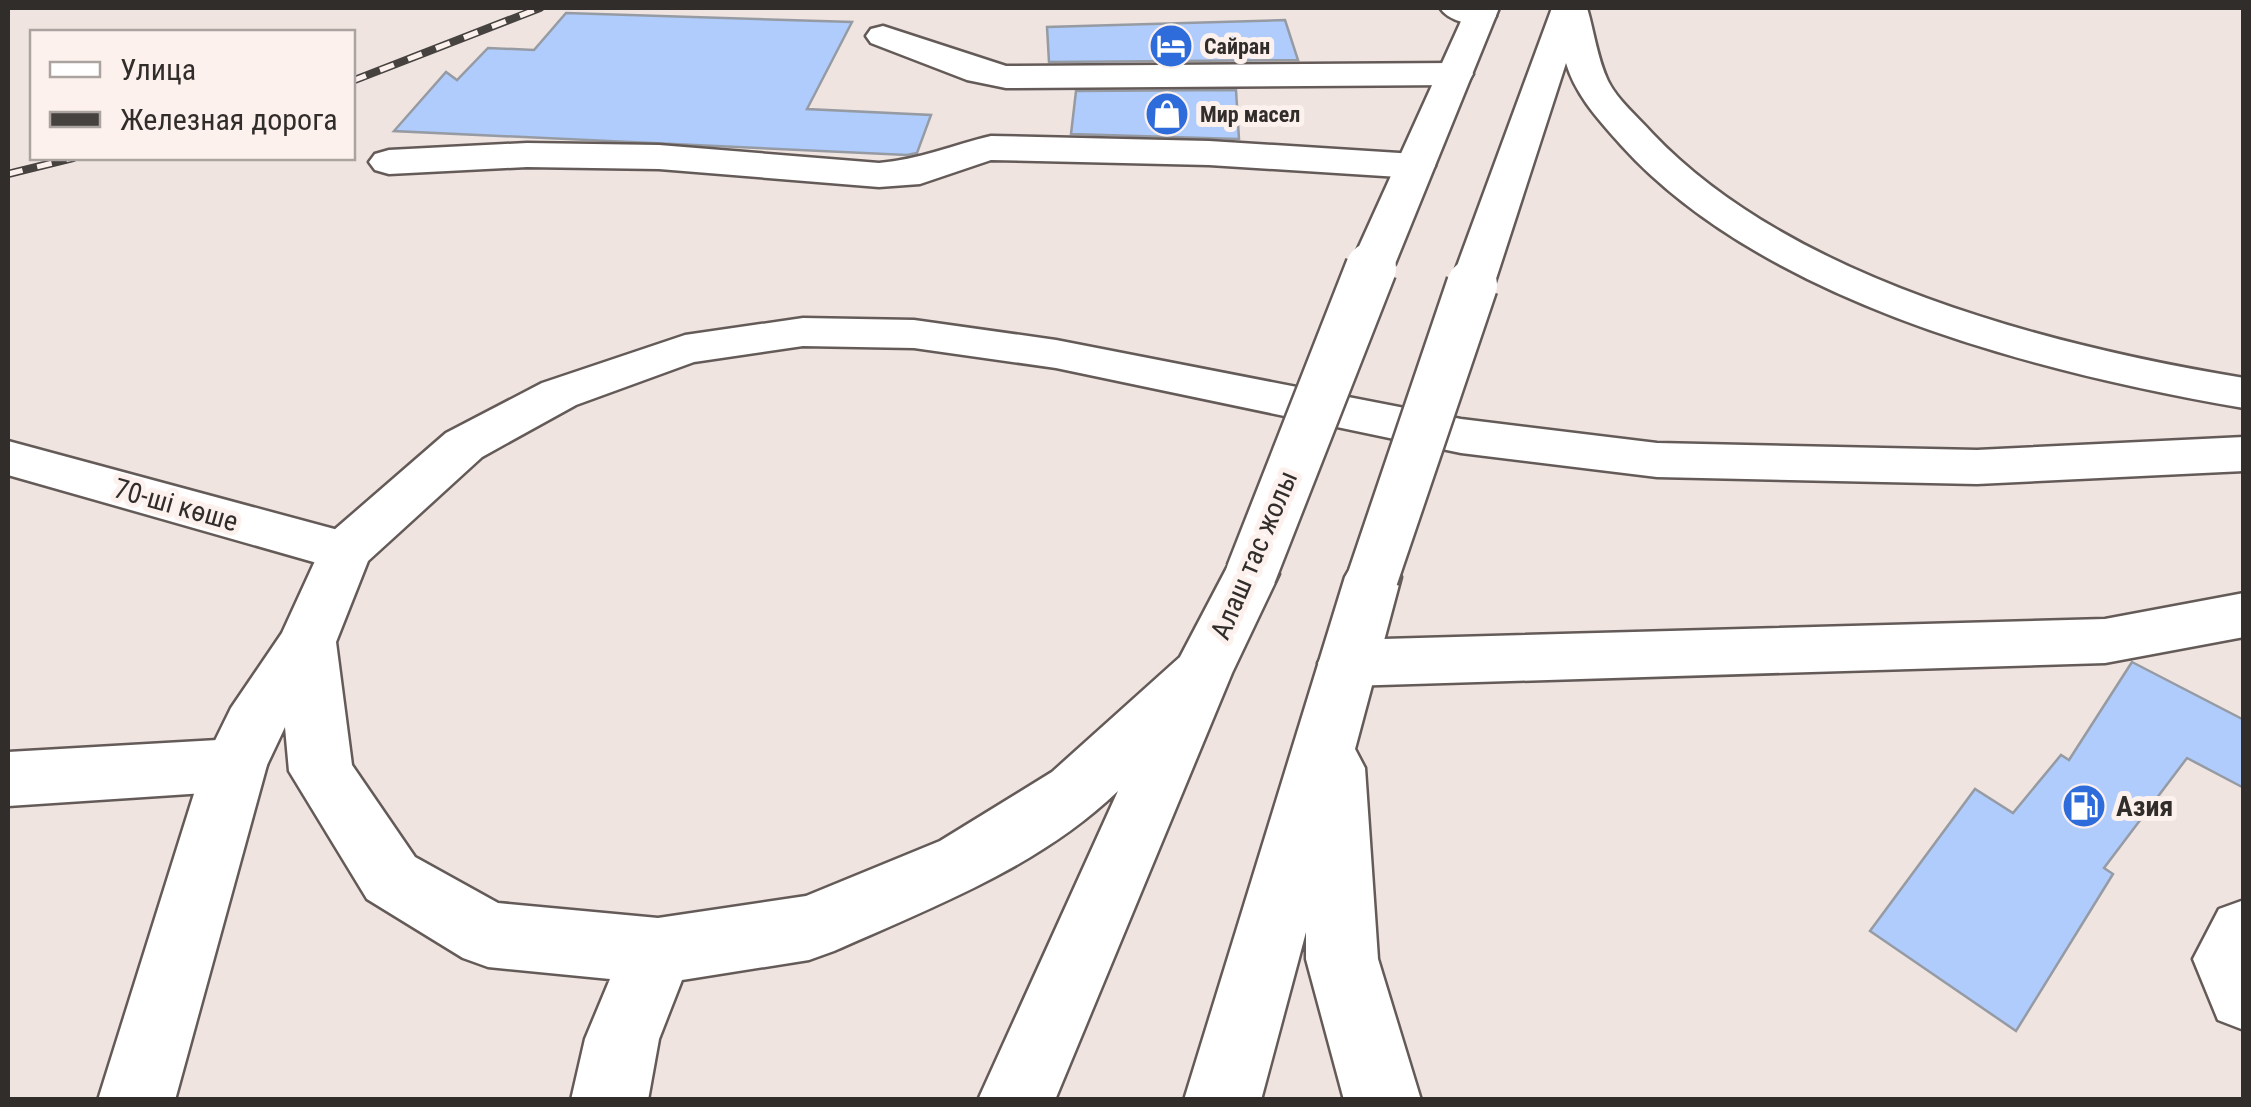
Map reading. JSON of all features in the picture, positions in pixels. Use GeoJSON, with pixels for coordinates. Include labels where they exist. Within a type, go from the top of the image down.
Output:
{"type":"FeatureCollection","features":[{"type":"Feature","properties":{"kind":"main road"},"geometry":{"type":"LineString","coordinates":[[1222,1100],[1373,577],[1570,8]]}},
{"type":"Feature","properties":{"kind":"main road"},"geometry":{"type":"LineString","coordinates":[[1570,8],[1591,82],[1637,147],[1718,212],[1815,266],[1946,319],[2063,354],[2199,387],[2244,393]]}},
{"type":"Feature","properties":{"kind":"main road","name":"Алаш тас жолы"},"geometry":{"type":"LineString","coordinates":[[1016,1100],[1202,673],[1251,574],[1373,264],[1455,74],[1473,10]]}},
{"type":"Feature","properties":{"kind":"main road"},"geometry":{"type":"LineString","coordinates":[[883,36],[1006,77],[1455,74]]}},
{"type":"Feature","properties":{"kind":"main road"},"geometry":{"type":"LineString","coordinates":[[389,162],[527,156],[659,157],[878,175],[920,172],[952,157],[991,148],[1209,153],[1415,166]]}},
{"type":"Feature","properties":{"kind":"main road"},"geometry":{"type":"LineString","coordinates":[[136,1100],[235,766],[253,726],[307,642],[345,552],[464,444],[559,394],[685,349],[804,332],[914,334],[1056,354],[1461,436],[1657,460],[1977,467],[2244,454]]}},
{"type":"Feature","properties":{"kind":"main road","name":"70-ші көше"},"geometry":{"type":"LineString","coordinates":[[8,458],[345,552]]}},
{"type":"Feature","properties":{"kind":"main road"},"geometry":{"type":"LineString","coordinates":[[1340,694],[2106,640],[2244,615]]}},
{"type":"Feature","properties":{"kind":"main road"},"geometry":{"type":"LineString","coordinates":[[307,642],[321,771],[390,878],[488,936],[658,950],[809,928],[964,862],[1075,790],[1202,673]]}},
{"type":"Feature","properties":{"kind":"main road"},"geometry":{"type":"LineString","coordinates":[[1340,694],[1342,959],[1383,1100]]}},
{"type":"Feature","properties":{"kind":"main road"},"geometry":{"type":"LineString","coordinates":[[8,779],[235,766]]}},
{"type":"Feature","properties":{"kind":"main road"},"geometry":{"type":"LineString","coordinates":[[2244,932],[2228,960],[2244,996]]}},
{"type":"Feature","properties":{"kind":"main road"},"geometry":{"type":"LineString","coordinates":[[609,1100],[622,1038],[658,950]]}},
{"type":"Feature","properties":{"kind":"building"},"geometry":{"type":"Polygon","coordinates":[[[566,13],[852,22],[807,109],[931,115],[917,153],[907,155],[394,131],[446,72],[457,80],[488,48],[534,50],[566,13]]]}},
{"type":"Feature","properties":{"kind":"building","name":"Сайран"},"geometry":{"type":"Polygon","coordinates":[[[1285,20],[1298,60],[1049,62],[1047,27],[1285,20]]]}},
{"type":"Feature","properties":{"kind":"building"},"geometry":{"type":"Polygon","coordinates":[[[1236,90],[1239,139],[1071,134],[1076,91],[1236,90]]]}},
{"type":"Feature","properties":{"kind":"building"},"geometry":{"type":"Polygon","coordinates":[[[2132,662],[2244,720],[2244,788],[2187,758],[2104,868],[2113,874],[2016,1031],[1870,931],[1975,789],[2013,813],[2061,755],[2069,760],[2132,662]]]}},
{"type":"Feature","properties":{"kind":"railway"},"geometry":{"type":"LineString","coordinates":[[355,80],[540,8]]}},
{"type":"Feature","properties":{"kind":"railway"},"geometry":{"type":"LineString","coordinates":[[8,174],[65,160]]}},
{"type":"Feature","properties":{"kind":"place","name":"Сайран"},"geometry":{"type":"Point","coordinates":[1171,46]}},
{"type":"Feature","properties":{"kind":"place","name":"Мир масел"},"geometry":{"type":"Point","coordinates":[1167,114]}},
{"type":"Feature","properties":{"kind":"place","name":"Азия"},"geometry":{"type":"Point","coordinates":[2084,806]}}]}
